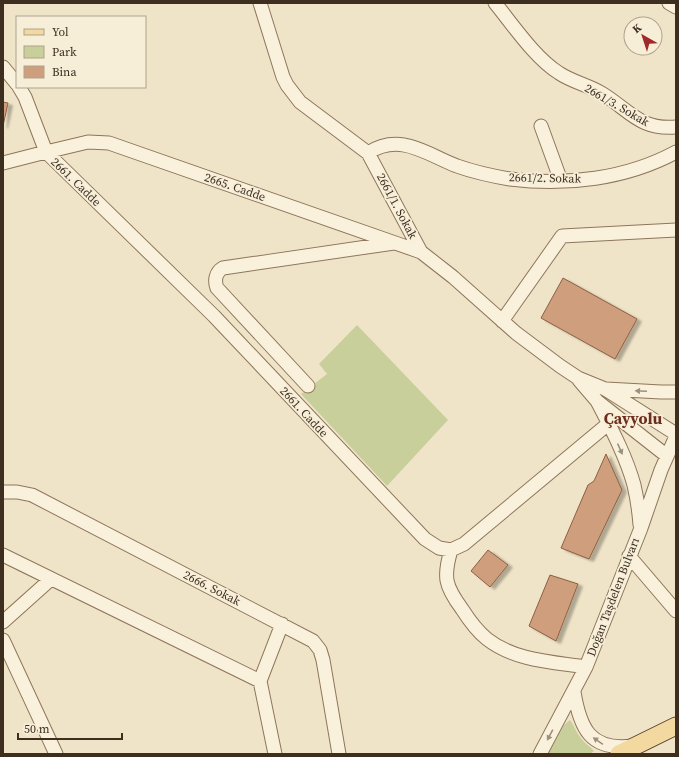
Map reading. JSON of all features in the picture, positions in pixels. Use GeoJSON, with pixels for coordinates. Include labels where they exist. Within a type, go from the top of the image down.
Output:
{"type":"FeatureCollection","features":[{"type":"Feature","properties":{"kind":"main road"},"geometry":{"type":"LineString","coordinates":[[619,754],[676,726]]}},
{"type":"Feature","properties":{"kind":"street","name":"2661/1. Sokak"},"geometry":{"type":"LineString","coordinates":[[260,3],[283,77],[290,89],[300,102],[368,153],[421,252],[453,277],[502,321],[545,355],[578,378],[605,389],[676,435]]}},
{"type":"Feature","properties":{"kind":"street","name":"2661/3. Sokak"},"geometry":{"type":"LineString","coordinates":[[495,3],[539,56],[559,74],[602,94],[640,121],[650,125],[676,126]]}},
{"type":"Feature","properties":{"kind":"street"},"geometry":{"type":"LineString","coordinates":[[669,3],[676,8]]}},
{"type":"Feature","properties":{"kind":"street"},"geometry":{"type":"LineString","coordinates":[[3,67],[16,83]]}},
{"type":"Feature","properties":{"kind":"street"},"geometry":{"type":"LineString","coordinates":[[20,88],[25,97],[46,152]]}},
{"type":"Feature","properties":{"kind":"street"},"geometry":{"type":"LineString","coordinates":[[541,126],[561,181]]}},
{"type":"Feature","properties":{"kind":"street","name":"2665. Cadde"},"geometry":{"type":"LineString","coordinates":[[46,152],[88,142],[110,143],[421,252]]}},
{"type":"Feature","properties":{"kind":"street","name":"2661/2. Sokak"},"geometry":{"type":"LineString","coordinates":[[368,153],[383,145],[394,144],[416,148],[455,165],[488,175],[510,179],[561,181],[595,178],[632,171],[650,165],[676,152]]}},
{"type":"Feature","properties":{"kind":"street","name":"2661. Cadde"},"geometry":{"type":"LineString","coordinates":[[3,163],[46,152],[214,316],[425,539],[439,548],[451,550]]}},
{"type":"Feature","properties":{"kind":"street"},"geometry":{"type":"LineString","coordinates":[[502,321],[562,236],[676,230]]}},
{"type":"Feature","properties":{"kind":"street"},"geometry":{"type":"LineString","coordinates":[[308,386],[217,288],[216,279],[220,270],[223,268],[396,242]]}},
{"type":"Feature","properties":{"kind":"street","name":"2661/1. Sokak"},"geometry":{"type":"LineString","coordinates":[[578,378],[596,401],[631,476],[637,497],[641,528]]}},
{"type":"Feature","properties":{"kind":"street","name":"2661/1. Sokak"},"geometry":{"type":"LineString","coordinates":[[605,389],[676,392]]}},
{"type":"Feature","properties":{"kind":"street","name":"2661/1. Sokak"},"geometry":{"type":"LineString","coordinates":[[596,401],[667,456]]}},
{"type":"Feature","properties":{"kind":"street"},"geometry":{"type":"LineString","coordinates":[[586,667],[527,658],[506,650],[487,639],[466,615],[448,586],[446,572],[451,550],[464,544],[608,424]]}},
{"type":"Feature","properties":{"kind":"street","name":"Doğan Taşdelen Bulvarı"},"geometry":{"type":"LineString","coordinates":[[540,754],[586,667],[676,435]]}},
{"type":"Feature","properties":{"kind":"street","name":"2666. Sokak"},"geometry":{"type":"LineString","coordinates":[[3,492],[17,492],[32,495],[309,638],[317,645],[323,660],[339,754]]}},
{"type":"Feature","properties":{"kind":"street"},"geometry":{"type":"LineString","coordinates":[[3,555],[260,681]]}},
{"type":"Feature","properties":{"kind":"street"},"geometry":{"type":"LineString","coordinates":[[629,556],[676,611]]}},
{"type":"Feature","properties":{"kind":"street"},"geometry":{"type":"LineString","coordinates":[[3,622],[51,578]]}},
{"type":"Feature","properties":{"kind":"street"},"geometry":{"type":"LineString","coordinates":[[275,754],[260,681],[282,624]]}},
{"type":"Feature","properties":{"kind":"street"},"geometry":{"type":"LineString","coordinates":[[3,640],[56,754]]}},
{"type":"Feature","properties":{"kind":"street"},"geometry":{"type":"LineString","coordinates":[[574,692],[578,713],[585,727],[593,737],[605,746],[635,746]]}},
{"type":"Feature","properties":{"kind":"green space"},"geometry":{"type":"Polygon","coordinates":[[[357,325],[448,420],[387,486],[301,394],[327,374],[319,364],[357,325]]]}},
{"type":"Feature","properties":{"kind":"green space"},"geometry":{"type":"Polygon","coordinates":[[[570,720],[582,739],[594,751],[590,754],[548,754],[564,725],[570,720]]]}},
{"type":"Feature","properties":{"kind":"building"},"geometry":{"type":"Polygon","coordinates":[[[3,102],[8,103],[3,126],[3,102]]]}},
{"type":"Feature","properties":{"kind":"building"},"geometry":{"type":"Polygon","coordinates":[[[563,278],[637,319],[615,359],[541,318],[563,278]]]}},
{"type":"Feature","properties":{"kind":"building"},"geometry":{"type":"Polygon","coordinates":[[[606,454],[622,490],[589,559],[561,548],[588,485],[594,481],[606,454]]]}},
{"type":"Feature","properties":{"kind":"building"},"geometry":{"type":"Polygon","coordinates":[[[488,550],[508,565],[490,587],[471,571],[488,550]]]}},
{"type":"Feature","properties":{"kind":"building"},"geometry":{"type":"Polygon","coordinates":[[[550,575],[578,584],[556,641],[529,626],[550,575]]]}},
{"type":"Feature","properties":{"kind":"district","name":"Çayyolu"},"geometry":{"type":"Point","coordinates":[633,418]}}]}
